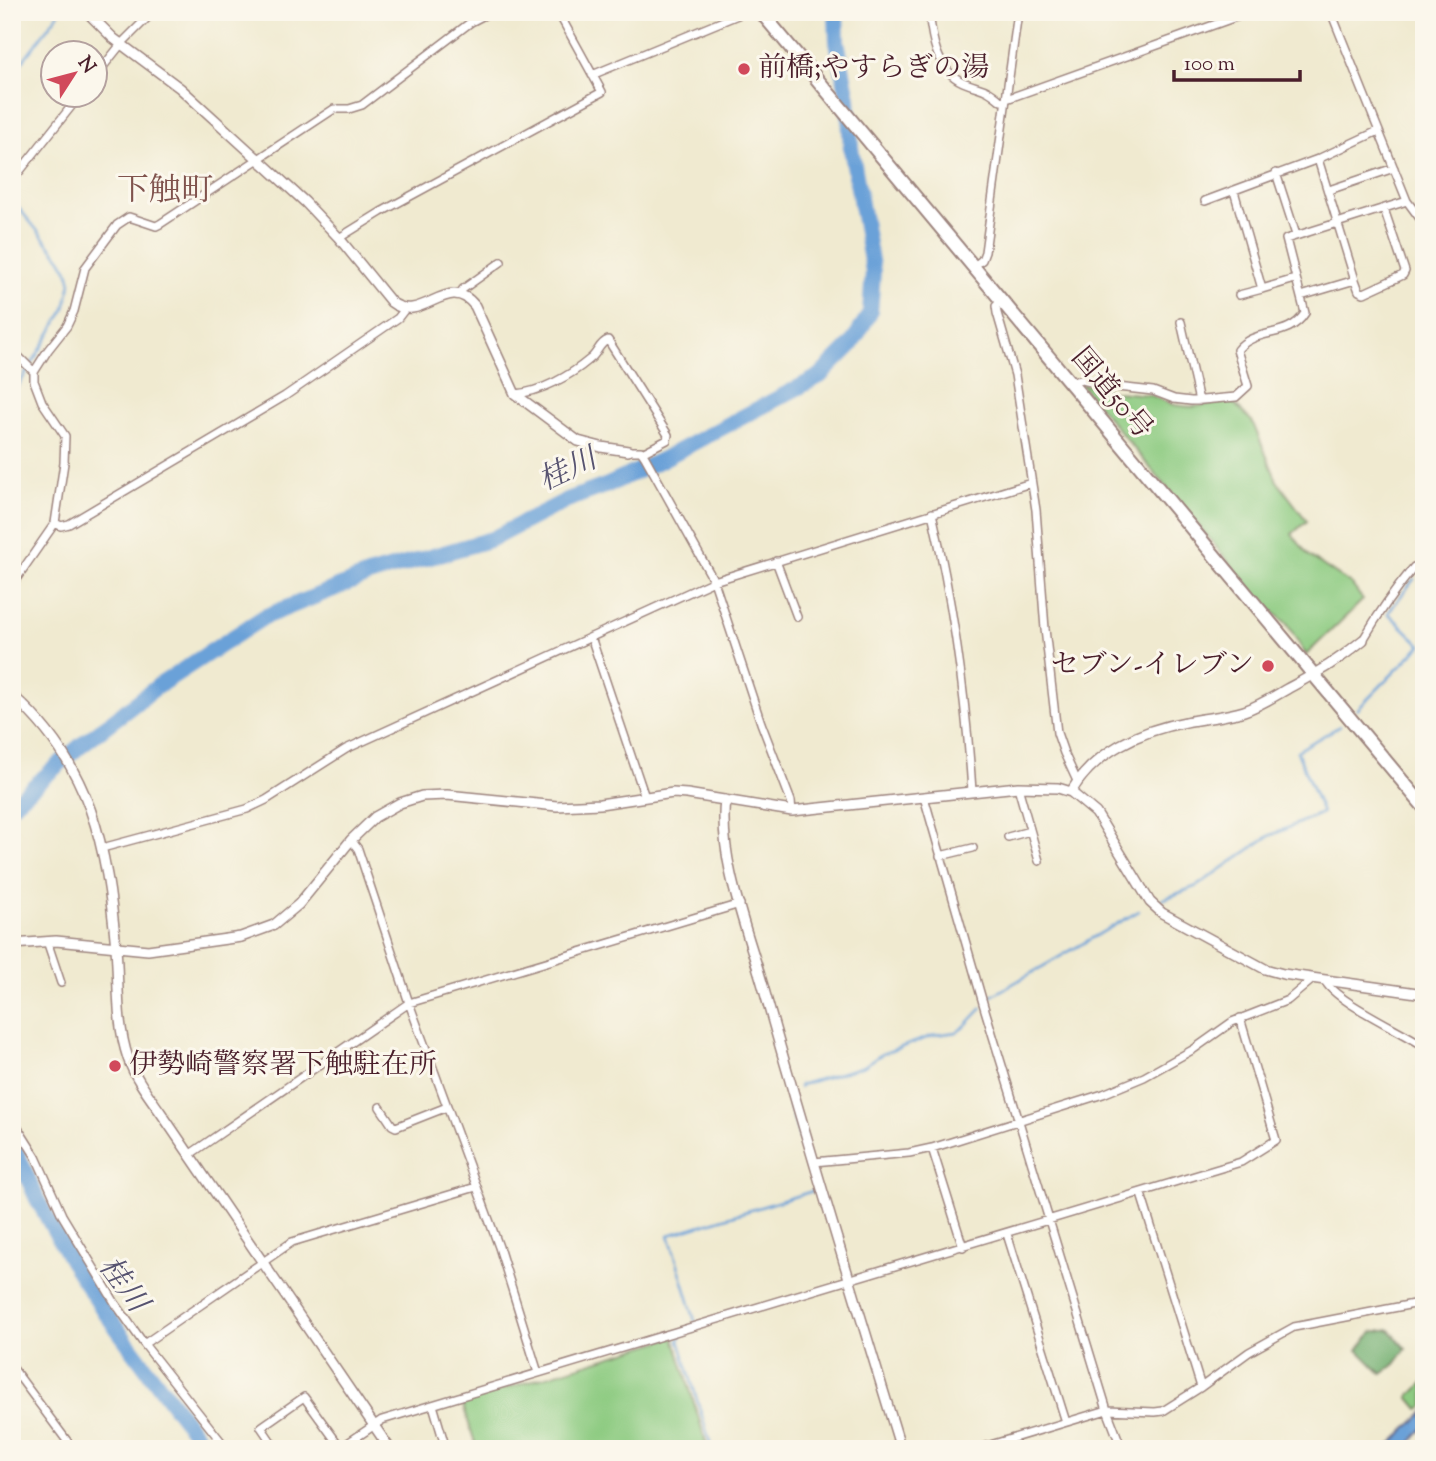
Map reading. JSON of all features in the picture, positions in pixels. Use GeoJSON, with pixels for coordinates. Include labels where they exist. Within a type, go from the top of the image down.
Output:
{"type":"FeatureCollection","features":[{"type":"Feature","properties":{"kind":"highway","name":"国道50号"},"geometry":{"type":"LineString","coordinates":[[761,12],[1424,807]]}},
{"type":"Feature","properties":{"kind":"street"},"geometry":{"type":"LineString","coordinates":[[88,12],[122,43],[180,88],[305,202],[397,307],[414,309],[445,295],[466,296],[475,306],[515,394],[579,441],[644,455],[713,581],[761,723],[791,801],[792,811]]}},
{"type":"Feature","properties":{"kind":"street"},"geometry":{"type":"LineString","coordinates":[[108,60],[153,12]]}},
{"type":"Feature","properties":{"kind":"street"},"geometry":{"type":"LineString","coordinates":[[31,369],[67,326],[74,311],[85,268],[117,225],[129,217],[156,226],[160,224],[334,109],[349,109],[362,105],[471,22],[490,12]]}},
{"type":"Feature","properties":{"kind":"street"},"geometry":{"type":"LineString","coordinates":[[339,238],[381,212],[602,92],[558,12]]}},
{"type":"Feature","properties":{"kind":"street"},"geometry":{"type":"LineString","coordinates":[[592,75],[745,12]]}},
{"type":"Feature","properties":{"kind":"street"},"geometry":{"type":"LineString","coordinates":[[929,12],[932,40],[938,56],[952,76],[965,83],[986,88],[1001,101],[1250,12]]}},
{"type":"Feature","properties":{"kind":"street"},"geometry":{"type":"LineString","coordinates":[[973,268],[982,260],[985,252],[1018,12]]}},
{"type":"Feature","properties":{"kind":"street"},"geometry":{"type":"LineString","coordinates":[[1331,12],[1407,201],[1424,225]]}},
{"type":"Feature","properties":{"kind":"street"},"geometry":{"type":"LineString","coordinates":[[12,181],[70,108]]}},
{"type":"Feature","properties":{"kind":"street"},"geometry":{"type":"LineString","coordinates":[[1206,201],[1318,159],[1378,131]]}},
{"type":"Feature","properties":{"kind":"street"},"geometry":{"type":"LineString","coordinates":[[1318,159],[1355,280],[1359,291],[1364,293],[1403,275],[1405,271],[1384,209]]}},
{"type":"Feature","properties":{"kind":"street"},"geometry":{"type":"LineString","coordinates":[[1329,190],[1394,168]]}},
{"type":"Feature","properties":{"kind":"street"},"geometry":{"type":"LineString","coordinates":[[1276,173],[1296,235]]}},
{"type":"Feature","properties":{"kind":"street"},"geometry":{"type":"LineString","coordinates":[[1234,191],[1262,289]]}},
{"type":"Feature","properties":{"kind":"street"},"geometry":{"type":"LineString","coordinates":[[1068,382],[1082,380],[1153,391],[1174,399],[1199,401],[1236,397],[1248,386],[1237,350],[1244,341],[1290,328],[1305,313],[1286,239],[1407,201]]}},
{"type":"Feature","properties":{"kind":"street"},"geometry":{"type":"LineString","coordinates":[[460,294],[501,262]]}},
{"type":"Feature","properties":{"kind":"street"},"geometry":{"type":"LineString","coordinates":[[1239,295],[1295,279]]}},
{"type":"Feature","properties":{"kind":"street"},"geometry":{"type":"LineString","coordinates":[[1301,296],[1355,280]]}},
{"type":"Feature","properties":{"kind":"street"},"geometry":{"type":"LineString","coordinates":[[1001,301],[996,306],[997,313],[1015,375],[1036,510],[1045,629],[1057,733],[1063,753],[1077,781]]}},
{"type":"Feature","properties":{"kind":"street"},"geometry":{"type":"LineString","coordinates":[[55,523],[61,526],[69,524],[285,396],[398,318],[405,309]]}},
{"type":"Feature","properties":{"kind":"street"},"geometry":{"type":"LineString","coordinates":[[1181,322],[1199,401]]}},
{"type":"Feature","properties":{"kind":"street"},"geometry":{"type":"LineString","coordinates":[[515,394],[544,386],[569,374],[591,359],[601,344],[608,340],[668,435],[667,440],[644,455]]}},
{"type":"Feature","properties":{"kind":"street"},"geometry":{"type":"LineString","coordinates":[[12,350],[31,369],[42,402],[65,436],[55,523],[12,585]]}},
{"type":"Feature","properties":{"kind":"street"},"geometry":{"type":"LineString","coordinates":[[102,848],[247,808],[266,800],[346,749],[713,581],[1031,483]]}},
{"type":"Feature","properties":{"kind":"street"},"geometry":{"type":"LineString","coordinates":[[932,513],[958,649],[968,721],[972,791]]}},
{"type":"Feature","properties":{"kind":"street"},"geometry":{"type":"LineString","coordinates":[[776,561],[797,617]]}},
{"type":"Feature","properties":{"kind":"street"},"geometry":{"type":"LineString","coordinates":[[1071,792],[1077,781],[1116,747],[1145,733],[1246,710],[1314,675],[1363,640],[1406,577],[1415,567],[1424,566]]}},
{"type":"Feature","properties":{"kind":"street"},"geometry":{"type":"LineString","coordinates":[[591,637],[645,797]]}},
{"type":"Feature","properties":{"kind":"street"},"geometry":{"type":"LineString","coordinates":[[12,695],[33,714],[61,749],[92,812],[102,848],[116,946],[121,1030],[128,1056],[144,1088],[390,1449]]}},
{"type":"Feature","properties":{"kind":"street"},"geometry":{"type":"LineString","coordinates":[[12,944],[47,941],[148,950],[241,937],[274,925],[299,904],[351,840],[375,817],[387,809],[422,796],[447,795],[557,806],[600,804],[687,793],[792,811],[972,791],[1047,786],[1071,792],[1096,813],[1150,902],[1162,913],[1265,969],[1283,974],[1424,994]]}},
{"type":"Feature","properties":{"kind":"street"},"geometry":{"type":"LineString","coordinates":[[1018,787],[1039,861]]}},
{"type":"Feature","properties":{"kind":"street"},"geometry":{"type":"LineString","coordinates":[[924,797],[1119,1448]]}},
{"type":"Feature","properties":{"kind":"street"},"geometry":{"type":"LineString","coordinates":[[725,800],[725,841],[740,904],[814,1162],[901,1449]]}},
{"type":"Feature","properties":{"kind":"street"},"geometry":{"type":"LineString","coordinates":[[1008,837],[1030,831]]}},
{"type":"Feature","properties":{"kind":"street"},"geometry":{"type":"LineString","coordinates":[[351,840],[358,849],[409,1003],[499,1247],[538,1373]]}},
{"type":"Feature","properties":{"kind":"street"},"geometry":{"type":"LineString","coordinates":[[940,856],[974,848]]}},
{"type":"Feature","properties":{"kind":"street"},"geometry":{"type":"LineString","coordinates":[[190,1155],[409,1003],[740,904]]}},
{"type":"Feature","properties":{"kind":"street"},"geometry":{"type":"LineString","coordinates":[[47,941],[61,983]]}},
{"type":"Feature","properties":{"kind":"street"},"geometry":{"type":"LineString","coordinates":[[814,1162],[909,1153],[932,1148],[1103,1094],[1144,1077],[1194,1049],[1240,1018],[1288,1000],[1314,978]]}},
{"type":"Feature","properties":{"kind":"street"},"geometry":{"type":"LineString","coordinates":[[1325,980],[1329,989],[1424,1046]]}},
{"type":"Feature","properties":{"kind":"street"},"geometry":{"type":"LineString","coordinates":[[276,1449],[261,1427],[304,1397],[340,1448],[373,1425],[433,1405],[1235,1165],[1276,1140],[1240,1018]]}},
{"type":"Feature","properties":{"kind":"street"},"geometry":{"type":"LineString","coordinates":[[380,1107],[396,1127],[447,1107]]}},
{"type":"Feature","properties":{"kind":"street"},"geometry":{"type":"LineString","coordinates":[[12,1119],[36,1157],[62,1216],[82,1249],[144,1344],[227,1449]]}},
{"type":"Feature","properties":{"kind":"street"},"geometry":{"type":"LineString","coordinates":[[932,1148],[963,1247]]}},
{"type":"Feature","properties":{"kind":"street"},"geometry":{"type":"LineString","coordinates":[[144,1344],[292,1242],[477,1187]]}},
{"type":"Feature","properties":{"kind":"street"},"geometry":{"type":"LineString","coordinates":[[1141,1194],[1201,1387]]}},
{"type":"Feature","properties":{"kind":"street"},"geometry":{"type":"LineString","coordinates":[[1007,1234],[1066,1422]]}},
{"type":"Feature","properties":{"kind":"street"},"geometry":{"type":"LineString","coordinates":[[977,1449],[1107,1410],[1161,1411],[1250,1352],[1294,1327],[1424,1302]]}},
{"type":"Feature","properties":{"kind":"street"},"geometry":{"type":"LineString","coordinates":[[13,1371],[73,1449]]}},
{"type":"Feature","properties":{"kind":"street"},"geometry":{"type":"LineString","coordinates":[[433,1405],[446,1449]]}},
{"type":"Feature","properties":{"kind":"green space"},"geometry":{"type":"Polygon","coordinates":[[[1081,385],[1117,392],[1150,395],[1174,405],[1192,407],[1230,401],[1233,403],[1252,421],[1277,481],[1307,521],[1292,534],[1309,556],[1352,585],[1363,600],[1306,655],[1287,624],[1263,603],[1081,385]]]}},
{"type":"Feature","properties":{"kind":"green space"},"geometry":{"type":"Polygon","coordinates":[[[1389,1329],[1406,1349],[1395,1364],[1382,1374],[1358,1350],[1372,1332],[1389,1329]]]}},
{"type":"Feature","properties":{"kind":"green space"},"geometry":{"type":"Polygon","coordinates":[[[674,1337],[708,1449],[477,1449],[462,1402],[674,1337]]]}},
{"type":"Feature","properties":{"kind":"green space"},"geometry":{"type":"Polygon","coordinates":[[[1424,1382],[1424,1406],[1419,1409],[1409,1397],[1424,1382]]]}},
{"type":"Feature","properties":{"kind":"water"},"geometry":{"type":"Polygon","coordinates":[[[1424,1412],[1424,1427],[1406,1449],[1386,1449],[1424,1412]]]}},
{"type":"Feature","properties":{"kind":"waterway"},"geometry":{"type":"LineString","coordinates":[[12,75],[60,12]]}},
{"type":"Feature","properties":{"kind":"waterway","name":"桂川"},"geometry":{"type":"LineString","coordinates":[[12,805],[80,746],[158,686],[264,617],[368,575],[492,539],[567,500],[608,485],[661,460],[820,376],[851,345],[870,313],[873,272],[851,148],[848,98],[837,41],[836,12]]}},
{"type":"Feature","properties":{"kind":"waterway"},"geometry":{"type":"LineString","coordinates":[[12,200],[61,259],[71,283],[65,309],[12,396]]}},
{"type":"Feature","properties":{"kind":"waterway"},"geometry":{"type":"LineString","coordinates":[[1357,710],[1421,645],[1388,613],[1414,579]]}},
{"type":"Feature","properties":{"kind":"waterway"},"geometry":{"type":"LineString","coordinates":[[1161,900],[1197,886],[1269,836],[1322,813],[1297,751],[1340,726]]}},
{"type":"Feature","properties":{"kind":"waterway"},"geometry":{"type":"LineString","coordinates":[[986,1003],[990,997],[1139,911]]}},
{"type":"Feature","properties":{"kind":"waterway"},"geometry":{"type":"LineString","coordinates":[[799,1087],[864,1066],[882,1054],[935,1035],[957,1032],[982,1008]]}},
{"type":"Feature","properties":{"kind":"waterway"},"geometry":{"type":"LineString","coordinates":[[695,1321],[669,1235],[816,1190],[789,1104]]}},
{"type":"Feature","properties":{"kind":"waterway","name":"桂川"},"geometry":{"type":"LineString","coordinates":[[12,1142],[37,1199],[70,1259],[104,1311],[206,1449]]}},
{"type":"Feature","properties":{"kind":"waterway"},"geometry":{"type":"LineString","coordinates":[[682,1335],[679,1340],[712,1449]]}},
{"type":"Feature","properties":{"kind":"place","name":"前橋;やすらぎの湯"},"geometry":{"type":"Point","coordinates":[744,69]}},
{"type":"Feature","properties":{"kind":"place","name":"セブン-イレブン"},"geometry":{"type":"Point","coordinates":[1268,666]}},
{"type":"Feature","properties":{"kind":"place","name":"伊勢崎警察署下触駐在所"},"geometry":{"type":"Point","coordinates":[115,1066]}},
{"type":"Feature","properties":{"kind":"district","name":"下触町"},"geometry":{"type":"Point","coordinates":[165,192]}}]}
